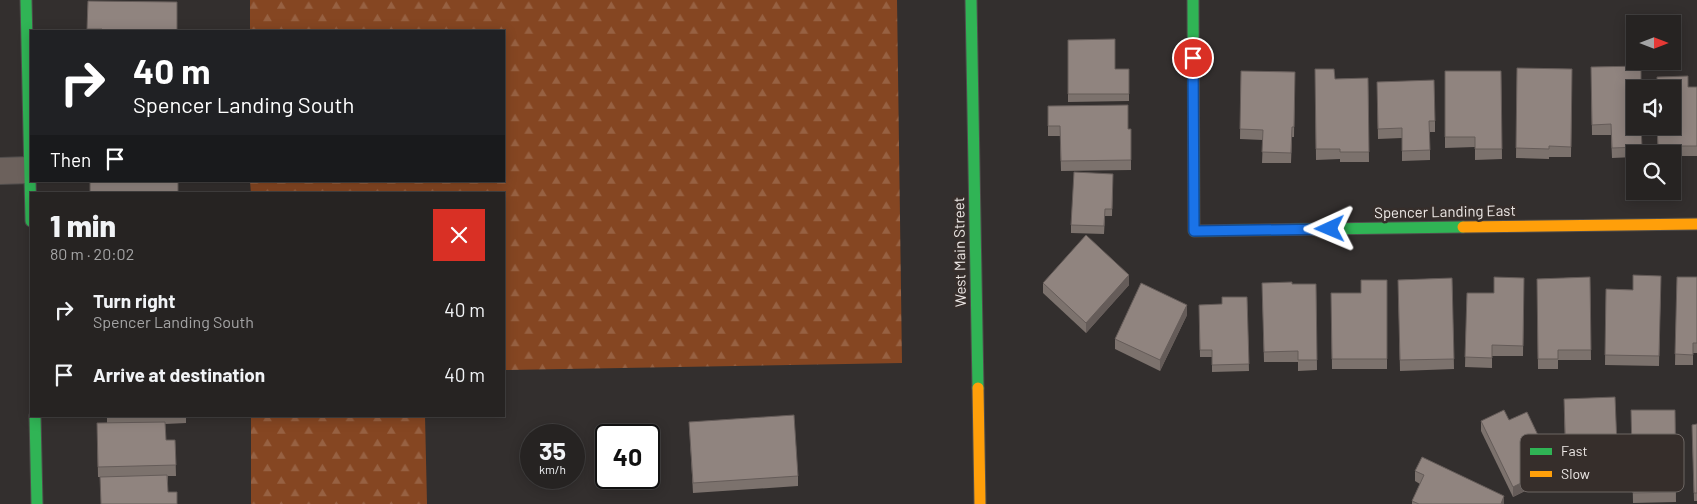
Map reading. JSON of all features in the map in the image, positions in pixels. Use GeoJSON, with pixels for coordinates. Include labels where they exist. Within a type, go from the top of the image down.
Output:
{"type":"FeatureCollection","features":[{"type":"Feature","properties":{"kind":"street"},"geometry":{"type":"LineString","coordinates":[[0,171],[30,170],[26,0]]}},
{"type":"Feature","properties":{"kind":"street","name":"West Main Street"},"geometry":{"type":"LineString","coordinates":[[971,0],[980,504]]}},
{"type":"Feature","properties":{"kind":"street","name":"Spencer Landing East"},"geometry":{"type":"LineString","coordinates":[[1193,0],[1194,231],[1697,224]]}},
{"type":"Feature","properties":{"kind":"street"},"geometry":{"type":"LineString","coordinates":[[35,417],[37,504]]}},
{"type":"Feature","properties":{"kind":"green space"},"geometry":{"type":"Polygon","coordinates":[[[250,0],[897,0],[902,363],[505,370],[505,192],[251,192],[250,182],[505,182],[505,30],[250,30],[250,0]]]}},
{"type":"Feature","properties":{"kind":"green space"},"geometry":{"type":"Polygon","coordinates":[[[251,417],[425,417],[427,504],[251,504],[251,417]]]}},
{"type":"Feature","properties":{"kind":"building"},"geometry":{"type":"Polygon","coordinates":[[[88,1],[177,2],[177,30],[87,29],[88,1]]]}},
{"type":"Feature","properties":{"kind":"building"},"geometry":{"type":"Polygon","coordinates":[[[1115,39],[1115,69],[1129,69],[1129,94],[1068,94],[1068,40],[1115,39]]]}},
{"type":"Feature","properties":{"kind":"building"},"geometry":{"type":"Polygon","coordinates":[[[1626,66],[1626,70],[1641,70],[1641,80],[1626,80],[1626,135],[1641,135],[1642,145],[1626,145],[1626,148],[1612,148],[1611,124],[1592,125],[1591,67],[1626,66]]]}},
{"type":"Feature","properties":{"kind":"building"},"geometry":{"type":"Polygon","coordinates":[[[1517,68],[1572,69],[1571,147],[1549,146],[1549,149],[1516,148],[1517,68]]]}},
{"type":"Feature","properties":{"kind":"building"},"geometry":{"type":"Polygon","coordinates":[[[1315,69],[1334,69],[1335,79],[1368,78],[1369,152],[1340,152],[1340,149],[1316,149],[1315,69]]]}},
{"type":"Feature","properties":{"kind":"building"},"geometry":{"type":"Polygon","coordinates":[[[1241,71],[1295,72],[1294,127],[1292,127],[1291,153],[1262,152],[1263,130],[1240,129],[1241,71]]]}},
{"type":"Feature","properties":{"kind":"building"},"geometry":{"type":"Polygon","coordinates":[[[1445,71],[1501,71],[1502,149],[1475,149],[1475,137],[1445,137],[1445,71]]]}},
{"type":"Feature","properties":{"kind":"building"},"geometry":{"type":"Polygon","coordinates":[[[1688,76],[1688,87],[1697,87],[1697,146],[1658,145],[1657,135],[1681,135],[1681,80],[1657,80],[1657,77],[1688,76]]]}},
{"type":"Feature","properties":{"kind":"building"},"geometry":{"type":"Polygon","coordinates":[[[1434,80],[1435,121],[1429,121],[1430,150],[1402,151],[1402,128],[1378,129],[1377,82],[1434,80]]]}},
{"type":"Feature","properties":{"kind":"building"},"geometry":{"type":"Polygon","coordinates":[[[1128,105],[1128,129],[1131,129],[1131,160],[1061,161],[1060,126],[1048,126],[1048,106],[1128,105]]]}},
{"type":"Feature","properties":{"kind":"building"},"geometry":{"type":"Polygon","coordinates":[[[1074,172],[1113,174],[1112,209],[1105,209],[1104,226],[1071,225],[1074,172]]]}},
{"type":"Feature","properties":{"kind":"building"},"geometry":{"type":"Polygon","coordinates":[[[90,182],[178,182],[178,192],[90,192],[90,182]]]}},
{"type":"Feature","properties":{"kind":"building"},"geometry":{"type":"Polygon","coordinates":[[[1086,235],[1129,275],[1086,323],[1043,283],[1086,235]]]}},
{"type":"Feature","properties":{"kind":"building"},"geometry":{"type":"Polygon","coordinates":[[[1633,275],[1661,276],[1659,356],[1605,355],[1606,289],[1633,290],[1633,275]]]}},
{"type":"Feature","properties":{"kind":"building"},"geometry":{"type":"Polygon","coordinates":[[[1494,277],[1524,278],[1523,346],[1492,345],[1492,358],[1465,357],[1467,293],[1494,293],[1494,277]]]}},
{"type":"Feature","properties":{"kind":"building"},"geometry":{"type":"Polygon","coordinates":[[[1590,277],[1591,350],[1558,350],[1558,359],[1538,359],[1537,279],[1590,277]]]}},
{"type":"Feature","properties":{"kind":"building"},"geometry":{"type":"Polygon","coordinates":[[[1677,277],[1697,277],[1697,343],[1693,343],[1693,355],[1675,354],[1677,277]]]}},
{"type":"Feature","properties":{"kind":"building"},"geometry":{"type":"Polygon","coordinates":[[[1452,278],[1454,359],[1400,360],[1398,280],[1452,278]]]}},
{"type":"Feature","properties":{"kind":"building"},"geometry":{"type":"Polygon","coordinates":[[[1361,280],[1387,280],[1387,359],[1332,359],[1331,293],[1361,293],[1361,280]]]}},
{"type":"Feature","properties":{"kind":"building"},"geometry":{"type":"Polygon","coordinates":[[[1292,282],[1292,284],[1316,284],[1317,360],[1298,360],[1298,351],[1264,352],[1262,283],[1292,282]]]}},
{"type":"Feature","properties":{"kind":"building"},"geometry":{"type":"Polygon","coordinates":[[[1141,283],[1187,305],[1160,360],[1115,339],[1141,283]]]}},
{"type":"Feature","properties":{"kind":"building"},"geometry":{"type":"Polygon","coordinates":[[[1222,297],[1247,297],[1249,364],[1212,365],[1212,350],[1200,350],[1199,305],[1222,304],[1222,297]]]}},
{"type":"Feature","properties":{"kind":"building"},"geometry":{"type":"Polygon","coordinates":[[[1615,397],[1617,434],[1565,434],[1564,399],[1615,397]]]}},
{"type":"Feature","properties":{"kind":"building"},"geometry":{"type":"Polygon","coordinates":[[[1504,410],[1509,420],[1527,412],[1537,434],[1520,434],[1520,484],[1513,487],[1481,421],[1504,410]]]}},
{"type":"Feature","properties":{"kind":"building"},"geometry":{"type":"Polygon","coordinates":[[[1631,410],[1675,410],[1675,434],[1632,434],[1631,410]]]}},
{"type":"Feature","properties":{"kind":"building"},"geometry":{"type":"Polygon","coordinates":[[[794,415],[798,476],[693,483],[689,422],[794,415]]]}},
{"type":"Feature","properties":{"kind":"building"},"geometry":{"type":"Polygon","coordinates":[[[165,422],[166,440],[175,440],[176,465],[98,467],[97,423],[165,422]]]}},
{"type":"Feature","properties":{"kind":"building"},"geometry":{"type":"Polygon","coordinates":[[[1697,424],[1697,493],[1694,493],[1692,425],[1697,424]]]}},
{"type":"Feature","properties":{"kind":"building"},"geometry":{"type":"Polygon","coordinates":[[[1422,457],[1504,496],[1501,504],[1419,504],[1412,501],[1424,475],[1415,471],[1422,457]]]}},
{"type":"Feature","properties":{"kind":"building"},"geometry":{"type":"Polygon","coordinates":[[[167,475],[168,492],[177,492],[177,504],[101,504],[100,477],[167,475]]]}},
{"type":"Feature","properties":{"kind":"building"},"geometry":{"type":"Polygon","coordinates":[[[1633,492],[1676,492],[1633,493],[1633,492]]]}},
{"type":"Feature","properties":{"kind":"traffic: fast"},"geometry":{"type":"LineString","coordinates":[[26,0],[30,177]]}},
{"type":"Feature","properties":{"kind":"traffic: fast"},"geometry":{"type":"LineString","coordinates":[[971,0],[978,388]]}},
{"type":"Feature","properties":{"kind":"traffic: fast"},"geometry":{"type":"LineString","coordinates":[[1193,0],[1194,231],[1463,227]]}},
{"type":"Feature","properties":{"kind":"traffic: fast"},"geometry":{"type":"LineString","coordinates":[[30,182],[30,192]]}},
{"type":"Feature","properties":{"kind":"traffic: fast"},"geometry":{"type":"LineString","coordinates":[[35,417],[37,504]]}},
{"type":"Feature","properties":{"kind":"traffic: slow"},"geometry":{"type":"LineString","coordinates":[[1463,227],[1697,224]]}},
{"type":"Feature","properties":{"kind":"traffic: slow"},"geometry":{"type":"LineString","coordinates":[[978,388],[980,504]]}},
{"type":"Feature","properties":{"kind":"route"},"geometry":{"type":"LineString","coordinates":[[1193,58],[1194,231],[1330,229]]}}]}
